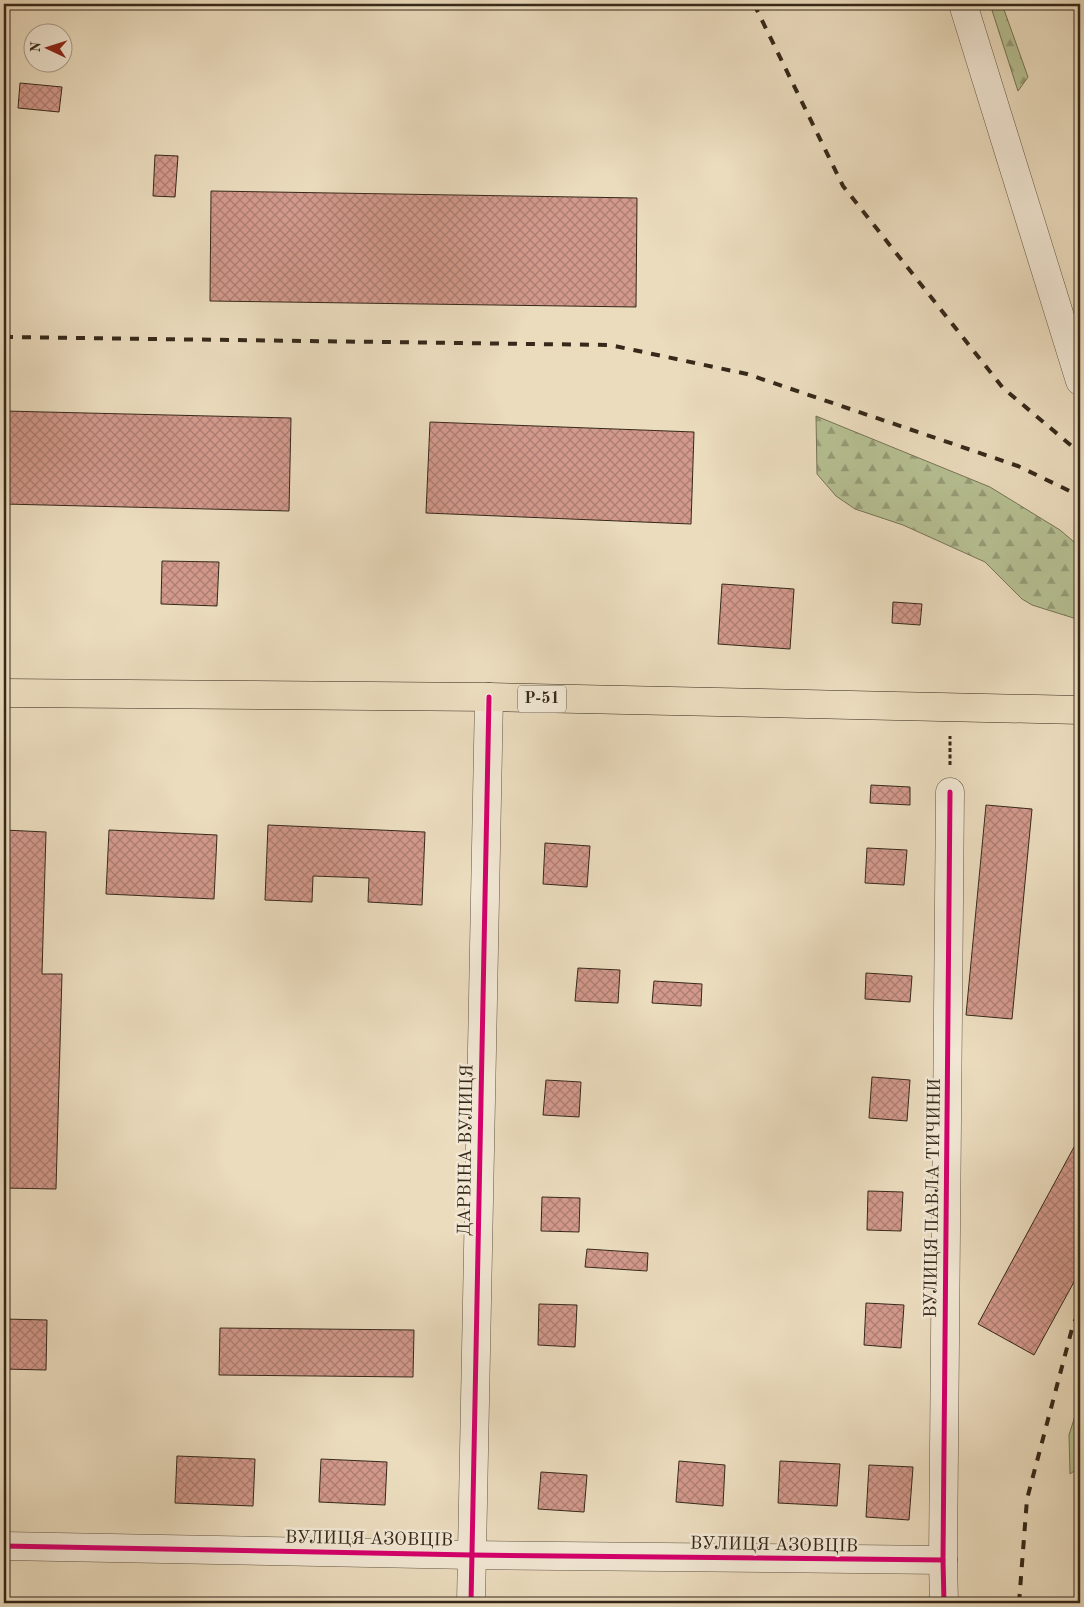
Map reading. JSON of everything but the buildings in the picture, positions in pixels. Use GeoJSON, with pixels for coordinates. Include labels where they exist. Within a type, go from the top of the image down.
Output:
{"type":"FeatureCollection","features":[{"type":"Feature","properties":{"kind":"main road","name":"Р-51"},"geometry":{"type":"LineString","coordinates":[[4,693],[489,697],[1080,710]]}},
{"type":"Feature","properties":{"kind":"street"},"geometry":{"type":"LineString","coordinates":[[963,4],[1080,381]]}},
{"type":"Feature","properties":{"kind":"street","name":"ДАРВІНА ВУЛИЦЯ"},"geometry":{"type":"LineString","coordinates":[[471,1603],[489,697]]}},
{"type":"Feature","properties":{"kind":"street","name":"ВУЛИЦЯ ПАВЛА ТИЧИНИ"},"geometry":{"type":"LineString","coordinates":[[944,1603],[950,792]]}},
{"type":"Feature","properties":{"kind":"street","name":"ВУЛИЦЯ АЗОВЦІВ"},"geometry":{"type":"LineString","coordinates":[[4,1546],[472,1555],[943,1560]]}},
{"type":"Feature","properties":{"kind":"path"},"geometry":{"type":"LineString","coordinates":[[950,708],[950,792]]}},
{"type":"Feature","properties":{"kind":"green space"},"geometry":{"type":"Polygon","coordinates":[[[990,4],[1002,4],[1028,77],[1018,91],[990,4]]]}},
{"type":"Feature","properties":{"kind":"green space"},"geometry":{"type":"Polygon","coordinates":[[[816,416],[990,487],[1060,530],[1080,547],[1080,620],[1032,605],[1022,599],[985,562],[903,525],[855,509],[836,496],[817,474],[816,416]]]}},
{"type":"Feature","properties":{"kind":"green space"},"geometry":{"type":"Polygon","coordinates":[[[1080,1400],[1080,1467],[1070,1474],[1069,1435],[1080,1400]]]}},
{"type":"Feature","properties":{"kind":"railway"},"geometry":{"type":"LineString","coordinates":[[754,4],[843,186],[1003,388],[1080,453]]}},
{"type":"Feature","properties":{"kind":"railway"},"geometry":{"type":"LineString","coordinates":[[4,337],[610,345],[747,374],[1018,466],[1080,496]]}},
{"type":"Feature","properties":{"kind":"railway"},"geometry":{"type":"LineString","coordinates":[[1019,1603],[1027,1499],[1073,1325],[1080,1310]]}},
{"type":"Feature","properties":{"kind":"cycle path"},"geometry":{"type":"LineString","coordinates":[[471,1603],[489,697]]}},
{"type":"Feature","properties":{"kind":"cycle path"},"geometry":{"type":"LineString","coordinates":[[944,1603],[950,792]]}},
{"type":"Feature","properties":{"kind":"cycle path"},"geometry":{"type":"LineString","coordinates":[[4,1546],[472,1555],[943,1560]]}}]}
